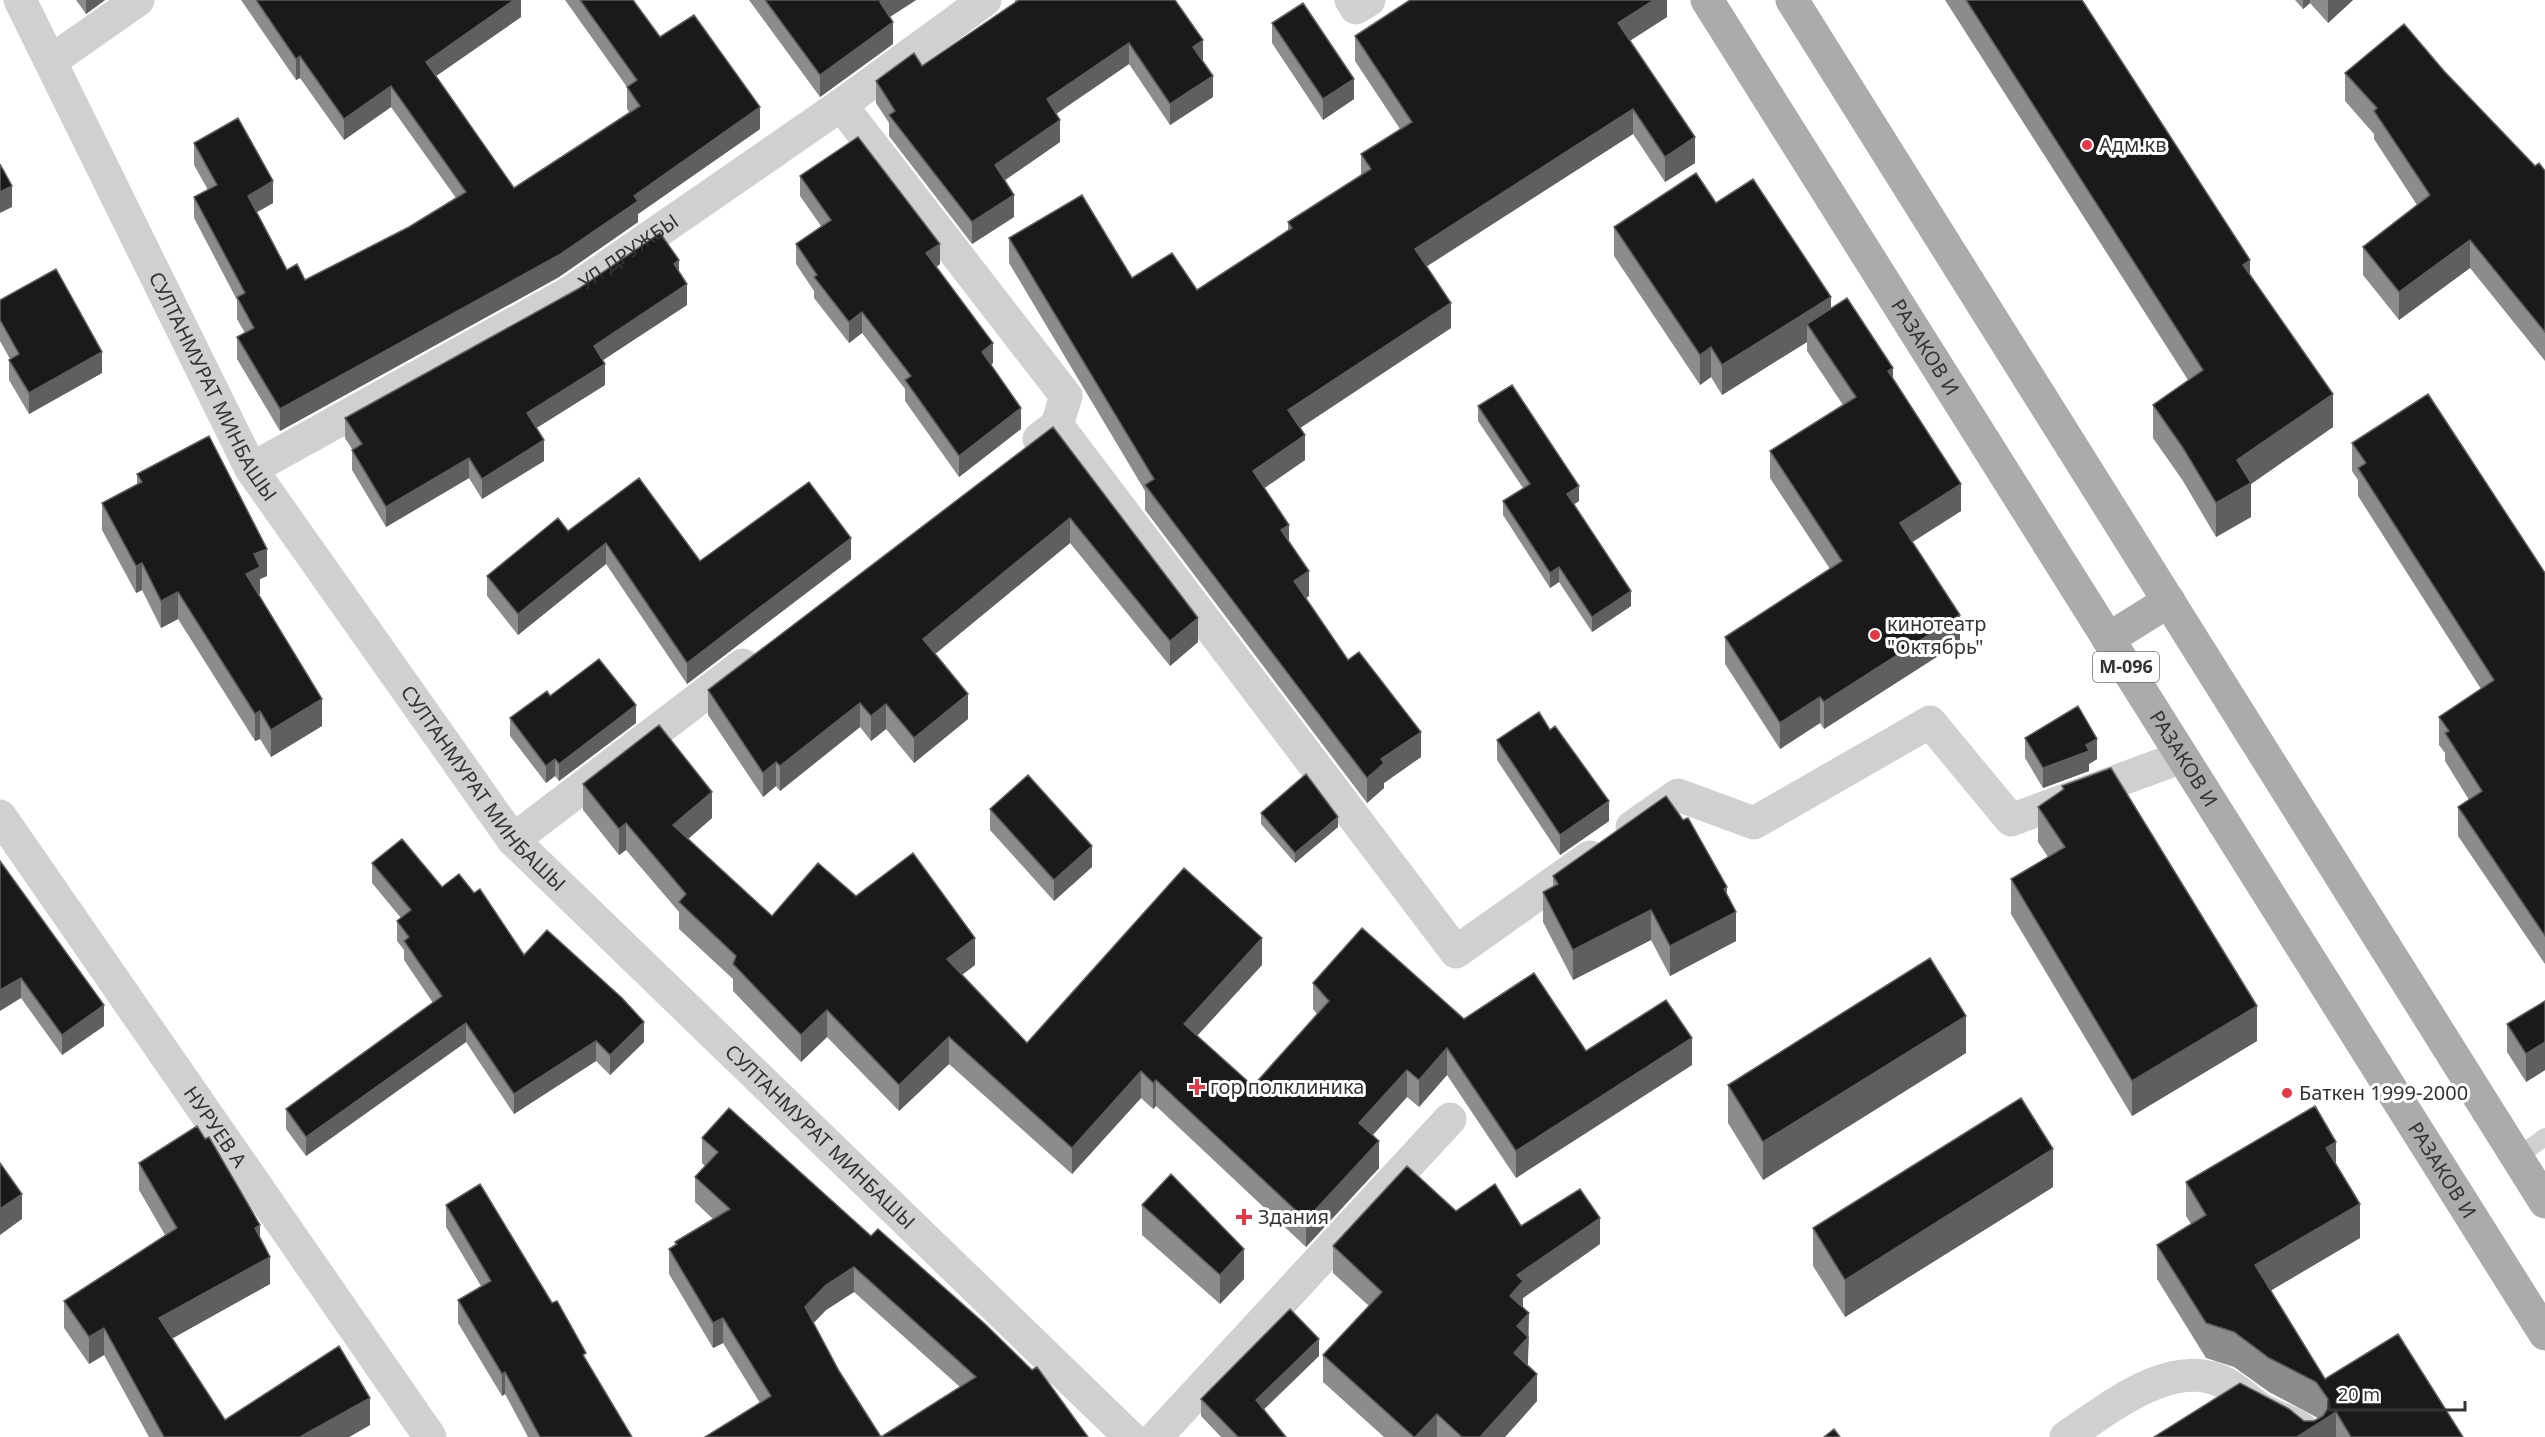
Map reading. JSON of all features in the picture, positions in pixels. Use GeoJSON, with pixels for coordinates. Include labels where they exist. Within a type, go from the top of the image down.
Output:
{"type":"FeatureCollection","features":[{"type":"Feature","properties":{"kind":"main road","name":"РАЗАКОВ И"},"geometry":{"type":"LineString","coordinates":[[1707,0],[2545,1334]]}},
{"type":"Feature","properties":{"kind":"main road"},"geometry":{"type":"LineString","coordinates":[[1792,0],[2545,1202]]}},
{"type":"Feature","properties":{"kind":"main road"},"geometry":{"type":"LineString","coordinates":[[2108,639],[2169,601]]}},
{"type":"Feature","properties":{"kind":"street","name":"СУЛТАНМУРАТ МИНБАШЫ"},"geometry":{"type":"LineString","coordinates":[[20,0],[251,469],[513,840],[1130,1437]]}},
{"type":"Feature","properties":{"kind":"street"},"geometry":{"type":"LineString","coordinates":[[51,61],[138,0]]}},
{"type":"Feature","properties":{"kind":"street","name":"УЛ ДРУЖБЫ"},"geometry":{"type":"LineString","coordinates":[[251,469],[569,293],[841,105],[985,0]]}},
{"type":"Feature","properties":{"kind":"street"},"geometry":{"type":"LineString","coordinates":[[1350,0],[1356,8],[1369,0]]}},
{"type":"Feature","properties":{"kind":"street"},"geometry":{"type":"LineString","coordinates":[[841,105],[1066,396],[1057,425],[1018,454]]}},
{"type":"Feature","properties":{"kind":"street"},"geometry":{"type":"LineString","coordinates":[[1057,425],[1456,952],[1678,795],[1754,823],[1930,722],[2012,820],[2182,757]]}},
{"type":"Feature","properties":{"kind":"street"},"geometry":{"type":"LineString","coordinates":[[513,840],[771,644]]}},
{"type":"Feature","properties":{"kind":"street","name":"НУРУЕВ А"},"geometry":{"type":"LineString","coordinates":[[0,816],[430,1437]]}},
{"type":"Feature","properties":{"kind":"street"},"geometry":{"type":"LineString","coordinates":[[1156,1437],[1450,1119]]}},
{"type":"Feature","properties":{"kind":"street"},"geometry":{"type":"LineString","coordinates":[[2066,1437],[2141,1388],[2180,1377],[2200,1377],[2224,1383],[2260,1409],[2303,1429],[2310,1437]]}},
{"type":"Feature","properties":{"kind":"lane"},"geometry":{"type":"LineString","coordinates":[[2517,1157],[2545,1137]]}},
{"type":"Feature","properties":{"kind":"building"},"geometry":{"type":"Polygon","coordinates":[[[256,0],[514,0],[426,62],[514,188],[640,106],[627,87],[637,80],[580,0],[633,0],[660,37],[694,15],[760,107],[634,196],[638,201],[559,255],[280,409],[237,337],[254,328],[237,297],[245,293],[194,197],[217,185],[194,143],[238,118],[273,181],[248,196],[287,270],[297,264],[305,280],[409,227],[466,192],[391,86],[344,119],[300,56],[296,59],[256,0]]]}},
{"type":"Feature","properties":{"kind":"building"},"geometry":{"type":"Polygon","coordinates":[[[765,0],[883,0],[880,2],[893,22],[820,75],[765,0]]]}},
{"type":"Feature","properties":{"kind":"building"},"geometry":{"type":"Polygon","coordinates":[[[1019,0],[1175,0],[1203,40],[1193,47],[1213,76],[1170,104],[1129,43],[1047,99],[1060,120],[995,165],[1014,195],[972,222],[889,115],[895,111],[876,81],[914,53],[922,66],[1019,0]]]}},
{"type":"Feature","properties":{"kind":"building"},"geometry":{"type":"Polygon","coordinates":[[[1410,0],[1654,0],[1618,23],[1695,137],[1665,157],[1633,109],[1415,249],[1451,303],[1288,410],[1305,435],[1253,471],[1289,525],[1281,530],[1309,571],[1294,581],[1348,660],[1359,652],[1421,732],[1381,759],[1384,763],[1367,778],[1145,485],[1154,479],[1009,238],[1082,195],[1132,278],[1172,253],[1197,290],[1292,228],[1288,222],[1371,169],[1361,154],[1412,122],[1355,36],[1410,0]]]}},
{"type":"Feature","properties":{"kind":"building"},"geometry":{"type":"Polygon","coordinates":[[[1966,0],[2082,0],[2250,260],[2243,265],[2333,394],[2237,460],[2251,483],[2216,503],[2183,448],[2153,405],[2203,370],[1966,0]]]}},
{"type":"Feature","properties":{"kind":"building"},"geometry":{"type":"Polygon","coordinates":[[[1303,3],[1354,79],[1323,99],[1272,23],[1303,3]]]}},
{"type":"Feature","properties":{"kind":"building"},"geometry":{"type":"Polygon","coordinates":[[[2404,24],[2444,71],[2535,166],[2539,163],[2545,171],[2545,332],[2470,240],[2399,292],[2363,247],[2430,195],[2374,111],[2377,108],[2345,73],[2404,24]]]}},
{"type":"Feature","properties":{"kind":"building"},"geometry":{"type":"Polygon","coordinates":[[[858,137],[940,244],[926,253],[993,343],[982,352],[1021,408],[959,456],[905,380],[911,376],[862,312],[849,322],[814,277],[817,275],[796,244],[831,220],[800,176],[858,137]]]}},
{"type":"Feature","properties":{"kind":"building"},"geometry":{"type":"Polygon","coordinates":[[[0,164],[12,186],[0,192],[0,164]]]}},
{"type":"Feature","properties":{"kind":"building"},"geometry":{"type":"Polygon","coordinates":[[[1696,173],[1716,203],[1753,179],[1831,297],[1722,365],[1711,347],[1700,355],[1614,227],[1696,173]]]}},
{"type":"Feature","properties":{"kind":"building"},"geometry":{"type":"Polygon","coordinates":[[[660,233],[679,260],[674,264],[687,284],[594,346],[605,364],[527,413],[544,440],[482,479],[469,458],[386,507],[352,450],[362,444],[345,418],[578,289],[660,233]]]}},
{"type":"Feature","properties":{"kind":"building"},"geometry":{"type":"Polygon","coordinates":[[[56,269],[102,352],[29,393],[9,360],[19,354],[0,320],[0,300],[56,269]]]}},
{"type":"Feature","properties":{"kind":"building"},"geometry":{"type":"Polygon","coordinates":[[[1847,298],[1893,368],[1888,371],[1961,484],[1900,523],[1960,615],[1824,702],[1820,697],[1780,723],[1725,637],[1842,561],[1770,451],[1856,397],[1807,324],[1847,298]]]}},
{"type":"Feature","properties":{"kind":"building"},"geometry":{"type":"Polygon","coordinates":[[[1512,385],[1579,486],[1567,494],[1631,591],[1592,617],[1559,567],[1550,573],[1503,501],[1530,484],[1478,406],[1512,385]]]}},
{"type":"Feature","properties":{"kind":"building"},"geometry":{"type":"Polygon","coordinates":[[[2428,394],[2545,573],[2545,936],[2458,807],[2482,791],[2445,733],[2449,731],[2439,717],[2494,680],[2358,468],[2366,463],[2352,443],[2428,394]]]}},
{"type":"Feature","properties":{"kind":"building"},"geometry":{"type":"Polygon","coordinates":[[[1053,427],[1198,618],[1170,641],[1070,518],[923,639],[968,694],[914,738],[886,704],[871,716],[860,703],[780,766],[776,762],[763,773],[708,690],[1053,427]]]}},
{"type":"Feature","properties":{"kind":"building"},"geometry":{"type":"Polygon","coordinates":[[[209,436],[267,549],[254,554],[260,567],[246,574],[322,699],[271,730],[260,711],[255,714],[178,592],[161,601],[142,563],[136,566],[102,503],[142,482],[137,474],[209,436]]]}},
{"type":"Feature","properties":{"kind":"building"},"geometry":{"type":"Polygon","coordinates":[[[639,478],[700,561],[809,482],[851,538],[687,663],[606,543],[518,614],[487,576],[558,518],[568,531],[639,478]]]}},
{"type":"Feature","properties":{"kind":"building"},"geometry":{"type":"Polygon","coordinates":[[[599,659],[636,705],[559,764],[555,759],[546,766],[510,718],[547,691],[550,696],[599,659]]]}},
{"type":"Feature","properties":{"kind":"building"},"geometry":{"type":"Polygon","coordinates":[[[2078,706],[2097,739],[2086,745],[2089,751],[2043,768],[2025,738],[2078,706]]]}},
{"type":"Feature","properties":{"kind":"building"},"geometry":{"type":"Polygon","coordinates":[[[1539,712],[1550,730],[1555,726],[1609,801],[1560,835],[1497,740],[1539,712]]]}},
{"type":"Feature","properties":{"kind":"building"},"geometry":{"type":"Polygon","coordinates":[[[659,725],[712,792],[673,825],[772,916],[818,863],[856,896],[913,853],[975,938],[947,959],[1027,1043],[1184,868],[1262,938],[1184,1024],[1253,1086],[1329,1001],[1313,983],[1362,928],[1464,1019],[1534,973],[1586,1051],[1666,1000],[1692,1038],[1516,1151],[1447,1048],[1419,1080],[1407,1070],[1359,1123],[1379,1141],[1306,1220],[1156,1080],[1153,1083],[1141,1071],[1072,1148],[949,1037],[899,1085],[827,1010],[801,1035],[733,964],[736,956],[679,902],[686,894],[626,823],[619,829],[583,784],[659,725]]]}},
{"type":"Feature","properties":{"kind":"building"},"geometry":{"type":"Polygon","coordinates":[[[2111,768],[2257,1006],[2132,1081],[2011,879],[2065,847],[2038,807],[2064,789],[2062,786],[2111,768]]]}},
{"type":"Feature","properties":{"kind":"building"},"geometry":{"type":"Polygon","coordinates":[[[1306,774],[1338,817],[1295,853],[1261,813],[1306,774]]]}},
{"type":"Feature","properties":{"kind":"building"},"geometry":{"type":"Polygon","coordinates":[[[1028,775],[1092,846],[1054,880],[990,809],[1028,775]]]}},
{"type":"Feature","properties":{"kind":"building"},"geometry":{"type":"Polygon","coordinates":[[[1666,796],[1683,820],[1688,818],[1727,887],[1724,889],[1736,912],[1670,946],[1651,910],[1573,950],[1543,892],[1558,884],[1553,876],[1666,796]]]}},
{"type":"Feature","properties":{"kind":"building"},"geometry":{"type":"Polygon","coordinates":[[[402,839],[442,887],[459,874],[474,893],[480,889],[524,955],[547,930],[622,998],[644,1022],[610,1055],[596,1041],[514,1094],[466,1023],[306,1137],[286,1109],[442,996],[404,941],[409,937],[397,921],[411,910],[372,863],[402,839]]]}},
{"type":"Feature","properties":{"kind":"building"},"geometry":{"type":"Polygon","coordinates":[[[0,861],[104,1005],[62,1035],[21,978],[0,990],[0,861]]]}},
{"type":"Feature","properties":{"kind":"building"},"geometry":{"type":"Polygon","coordinates":[[[1930,958],[1966,1016],[1763,1142],[1728,1085],[1930,958]]]}},
{"type":"Feature","properties":{"kind":"building"},"geometry":{"type":"Polygon","coordinates":[[[2545,1001],[2545,1042],[2526,1054],[2507,1024],[2545,1001]]]}},
{"type":"Feature","properties":{"kind":"building"},"geometry":{"type":"Polygon","coordinates":[[[2021,1098],[2053,1149],[1845,1280],[1813,1228],[2021,1098]]]}},
{"type":"Feature","properties":{"kind":"building"},"geometry":{"type":"Polygon","coordinates":[[[2315,1106],[2336,1142],[2326,1148],[2360,1204],[2255,1265],[2325,1379],[2398,1334],[2463,1437],[2351,1437],[2336,1412],[2297,1437],[2154,1437],[2240,1383],[2289,1409],[2304,1421],[2314,1421],[2323,1416],[2328,1408],[2328,1399],[2316,1382],[2269,1358],[2234,1332],[2206,1323],[2157,1245],[2206,1215],[2186,1182],[2315,1106]]]}},
{"type":"Feature","properties":{"kind":"building"},"geometry":{"type":"Polygon","coordinates":[[[729,1108],[871,1236],[878,1229],[985,1324],[1032,1370],[1037,1367],[1088,1437],[881,1437],[705,1437],[771,1396],[723,1318],[713,1323],[669,1249],[677,1244],[675,1242],[730,1209],[695,1177],[718,1152],[702,1138],[729,1108]],[[854,1267],[826,1285],[805,1307],[839,1371],[881,1437],[976,1377],[854,1267]]]}},
{"type":"Feature","properties":{"kind":"building"},"geometry":{"type":"Polygon","coordinates":[[[197,1126],[205,1139],[209,1137],[260,1225],[255,1228],[270,1257],[159,1318],[225,1420],[339,1346],[370,1398],[300,1437],[164,1437],[104,1328],[89,1337],[64,1301],[177,1228],[139,1163],[197,1126]]]}},
{"type":"Feature","properties":{"kind":"building"},"geometry":{"type":"Polygon","coordinates":[[[0,1163],[22,1194],[0,1209],[0,1163]]]}},
{"type":"Feature","properties":{"kind":"building"},"geometry":{"type":"Polygon","coordinates":[[[1407,1166],[1456,1211],[1495,1184],[1521,1226],[1580,1189],[1600,1218],[1517,1275],[1523,1281],[1510,1296],[1529,1313],[1517,1326],[1528,1337],[1514,1353],[1537,1374],[1480,1437],[1462,1437],[1437,1414],[1414,1437],[1323,1355],[1382,1292],[1333,1246],[1407,1166]]]}},
{"type":"Feature","properties":{"kind":"building"},"geometry":{"type":"Polygon","coordinates":[[[1171,1174],[1244,1249],[1220,1275],[1142,1205],[1171,1174]]]}},
{"type":"Feature","properties":{"kind":"building"},"geometry":{"type":"Polygon","coordinates":[[[480,1184],[552,1303],[557,1301],[586,1353],[583,1355],[632,1437],[540,1437],[505,1372],[502,1374],[458,1300],[491,1281],[446,1205],[480,1184]]]}},
{"type":"Feature","properties":{"kind":"building"},"geometry":{"type":"Polygon","coordinates":[[[1290,1309],[1319,1339],[1256,1400],[1286,1437],[1238,1437],[1201,1399],[1290,1309]]]}},
{"type":"Feature","properties":{"kind":"building"},"geometry":{"type":"Polygon","coordinates":[[[1834,1429],[1840,1437],[1824,1437],[1834,1429]]]}},
{"type":"Feature","properties":{"kind":"place","name":"Адм.кв"},"geometry":{"type":"Point","coordinates":[2087,145]}},
{"type":"Feature","properties":{"kind":"place","name":"кинотеатр \"Октябрь\""},"geometry":{"type":"Point","coordinates":[1875,635]}},
{"type":"Feature","properties":{"kind":"place","name":"гор полклиника"},"geometry":{"type":"Point","coordinates":[1197,1087]}},
{"type":"Feature","properties":{"kind":"place","name":"Баткен 1999-2000"},"geometry":{"type":"Point","coordinates":[2287,1093]}},
{"type":"Feature","properties":{"kind":"place","name":"Здания"},"geometry":{"type":"Point","coordinates":[1244,1217]}}]}
